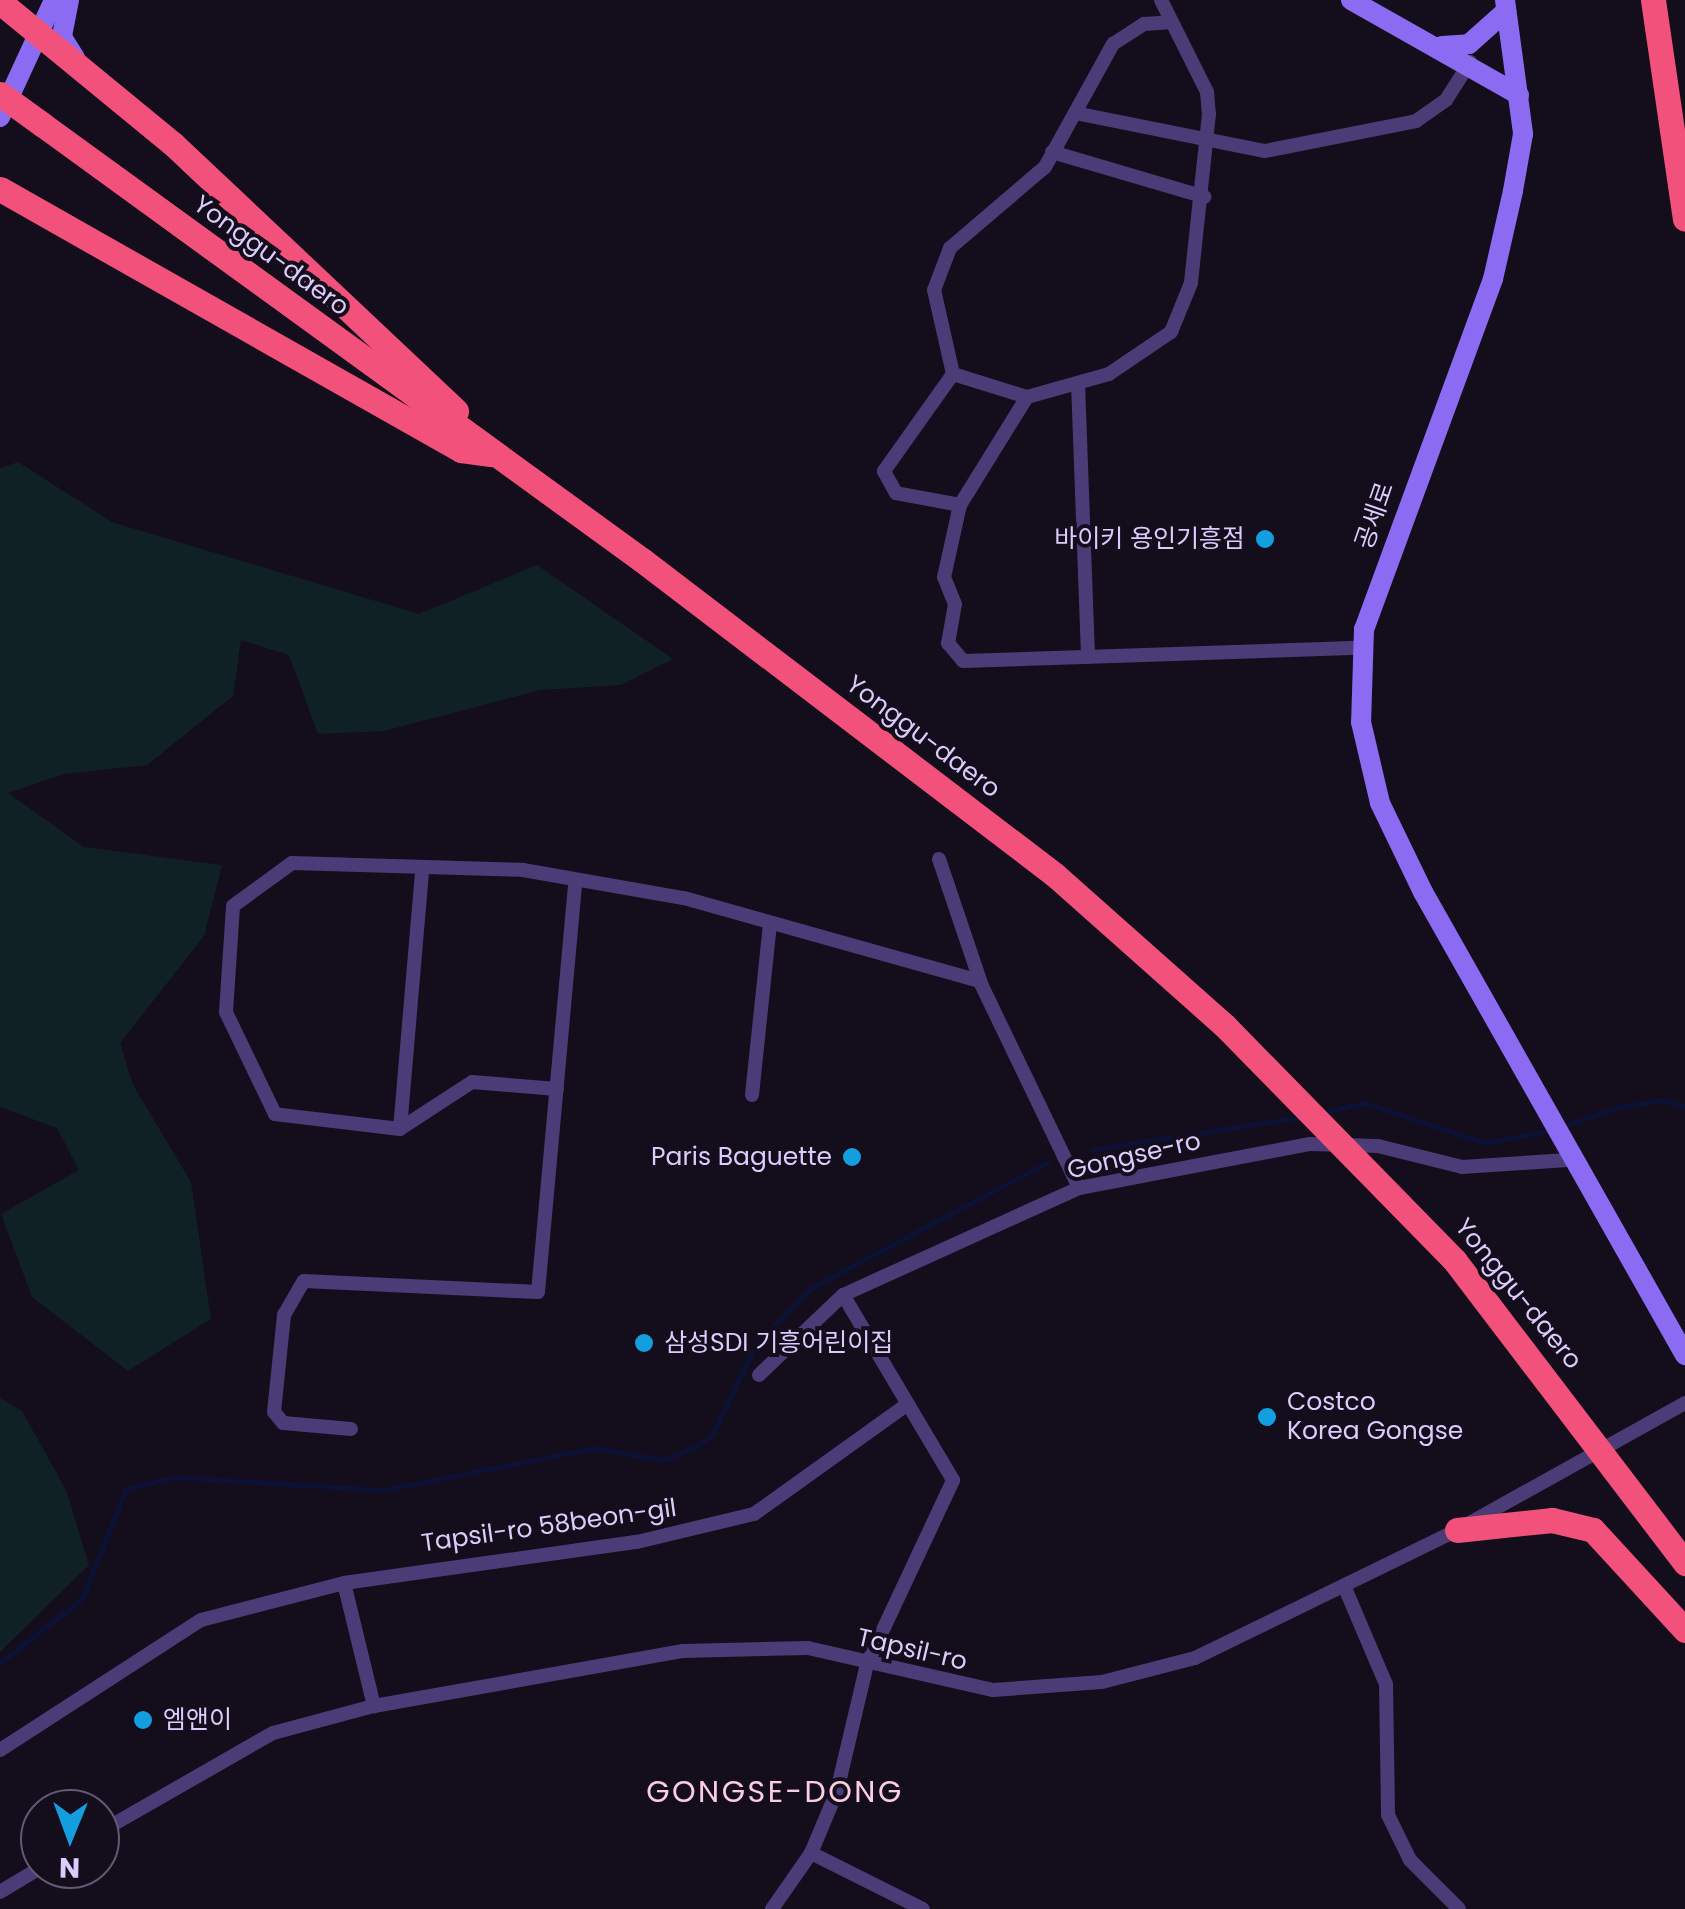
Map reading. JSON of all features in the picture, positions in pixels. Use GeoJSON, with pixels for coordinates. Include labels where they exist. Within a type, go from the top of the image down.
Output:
{"type":"FeatureCollection","features":[{"type":"Feature","properties":{"kind":"highway"},"geometry":{"type":"LineString","coordinates":[[1653,0],[1685,219]]}},
{"type":"Feature","properties":{"kind":"highway"},"geometry":{"type":"LineString","coordinates":[[0,2],[40,26],[392,344],[498,455]]}},
{"type":"Feature","properties":{"kind":"highway","name":"Yonggu-daero"},"geometry":{"type":"LineString","coordinates":[[0,94],[498,455],[1055,876],[1224,1025],[1455,1261],[1685,1563]]}},
{"type":"Feature","properties":{"kind":"highway"},"geometry":{"type":"LineString","coordinates":[[0,189],[461,450],[498,455]]}},
{"type":"Feature","properties":{"kind":"highway"},"geometry":{"type":"LineString","coordinates":[[1457,1530],[1552,1520],[1593,1530],[1685,1630]]}},
{"type":"Feature","properties":{"kind":"street"},"geometry":{"type":"LineString","coordinates":[[0,117],[54,0]]}},
{"type":"Feature","properties":{"kind":"street"},"geometry":{"type":"LineString","coordinates":[[68,0],[62,37],[76,59]]}},
{"type":"Feature","properties":{"kind":"street"},"geometry":{"type":"LineString","coordinates":[[953,374],[1027,397],[1132,364],[1171,332],[1191,283],[1210,147],[1208,92],[1160,0]]}},
{"type":"Feature","properties":{"kind":"street"},"geometry":{"type":"LineString","coordinates":[[1351,0],[1470,62],[1518,95]]}},
{"type":"Feature","properties":{"kind":"street"},"geometry":{"type":"LineString","coordinates":[[1440,46],[1469,44],[1506,6]]}},
{"type":"Feature","properties":{"kind":"street","name":"공세로"},"geometry":{"type":"LineString","coordinates":[[1506,6],[1523,134],[1493,279],[1359,648],[1361,722],[1380,803],[1565,1154]]}},
{"type":"Feature","properties":{"kind":"street"},"geometry":{"type":"LineString","coordinates":[[953,374],[940,338],[940,267],[1052,152],[1097,62],[1127,31],[1170,22]]}},
{"type":"Feature","properties":{"kind":"street"},"geometry":{"type":"LineString","coordinates":[[1075,112],[1210,147],[1265,152],[1416,121],[1446,100],[1470,62]]}},
{"type":"Feature","properties":{"kind":"street"},"geometry":{"type":"LineString","coordinates":[[1052,152],[1205,196]]}},
{"type":"Feature","properties":{"kind":"street"},"geometry":{"type":"LineString","coordinates":[[953,374],[891,457],[883,484],[960,505]]}},
{"type":"Feature","properties":{"kind":"street"},"geometry":{"type":"LineString","coordinates":[[1078,383],[1088,657]]}},
{"type":"Feature","properties":{"kind":"street"},"geometry":{"type":"LineString","coordinates":[[1027,397],[960,505],[944,576],[955,656],[1088,657],[1359,648]]}},
{"type":"Feature","properties":{"kind":"street"},"geometry":{"type":"LineString","coordinates":[[940,859],[980,981],[1079,1188]]}},
{"type":"Feature","properties":{"kind":"street"},"geometry":{"type":"LineString","coordinates":[[556,1088],[472,1082],[400,1129],[274,1114],[222,993],[233,906],[277,867],[422,872],[523,870],[575,884],[684,898],[980,981]]}},
{"type":"Feature","properties":{"kind":"street"},"geometry":{"type":"LineString","coordinates":[[400,1129],[422,872]]}},
{"type":"Feature","properties":{"kind":"street"},"geometry":{"type":"LineString","coordinates":[[352,1429],[283,1423],[274,1412],[284,1315],[304,1281],[538,1292],[575,884]]}},
{"type":"Feature","properties":{"kind":"street"},"geometry":{"type":"LineString","coordinates":[[752,1095],[770,924]]}},
{"type":"Feature","properties":{"kind":"street","name":"Gongse-ro"},"geometry":{"type":"LineString","coordinates":[[759,1375],[843,1295],[1079,1188],[1309,1144],[1378,1146],[1462,1167],[1565,1154]]}},
{"type":"Feature","properties":{"kind":"street"},"geometry":{"type":"LineString","coordinates":[[1565,1154],[1685,1355]]}},
{"type":"Feature","properties":{"kind":"street"},"geometry":{"type":"LineString","coordinates":[[772,1909],[811,1853],[837,1791],[867,1664],[954,1480],[905,1406],[843,1295]]}},
{"type":"Feature","properties":{"kind":"street","name":"Tapsil-ro"},"geometry":{"type":"LineString","coordinates":[[120,1820],[221,1758],[374,1706],[741,1644],[993,1690],[1102,1682],[1196,1658],[1457,1530],[1685,1402]]}},
{"type":"Feature","properties":{"kind":"street","name":"Tapsil-ro 58beon-gil"},"geometry":{"type":"LineString","coordinates":[[0,1750],[200,1620],[344,1583],[637,1542],[754,1514],[905,1406]]}},
{"type":"Feature","properties":{"kind":"street"},"geometry":{"type":"LineString","coordinates":[[344,1583],[374,1706]]}},
{"type":"Feature","properties":{"kind":"street"},"geometry":{"type":"LineString","coordinates":[[1345,1588],[1386,1684],[1388,1815],[1410,1860],[1459,1909]]}},
{"type":"Feature","properties":{"kind":"street"},"geometry":{"type":"LineString","coordinates":[[811,1853],[923,1909]]}},
{"type":"Feature","properties":{"kind":"shaded area"},"geometry":{"type":"Polygon","coordinates":[[[18,462],[112,522],[419,614],[537,565],[673,659],[621,685],[540,690],[384,731],[318,734],[289,655],[241,640],[233,696],[147,765],[64,774],[8,793],[84,847],[222,865],[204,936],[120,1043],[133,1085],[191,1182],[211,1319],[128,1371],[32,1297],[1,1214],[79,1170],[57,1128],[0,1107],[0,468],[18,462]]]}},
{"type":"Feature","properties":{"kind":"shaded area"},"geometry":{"type":"Polygon","coordinates":[[[0,1398],[22,1411],[66,1490],[89,1565],[0,1652],[0,1398]]]}},
{"type":"Feature","properties":{"kind":"waterway"},"geometry":{"type":"LineString","coordinates":[[1561,1127],[1618,1107],[1664,1100],[1685,1107]]}},
{"type":"Feature","properties":{"kind":"waterway"},"geometry":{"type":"LineString","coordinates":[[1321,1113],[1364,1103],[1485,1143],[1551,1130]]}},
{"type":"Feature","properties":{"kind":"waterway"},"geometry":{"type":"LineString","coordinates":[[1092,1150],[1301,1117]]}},
{"type":"Feature","properties":{"kind":"waterway"},"geometry":{"type":"LineString","coordinates":[[0,1663],[82,1599],[126,1489],[175,1477],[384,1490],[595,1448],[663,1460],[696,1447],[712,1435],[756,1344],[811,1288],[1048,1162]]}},
{"type":"Feature","properties":{"kind":"place","name":"바이키 용인기흥점"},"geometry":{"type":"Point","coordinates":[1265,539]}},
{"type":"Feature","properties":{"kind":"place","name":"Paris Baguette"},"geometry":{"type":"Point","coordinates":[852,1157]}},
{"type":"Feature","properties":{"kind":"place","name":"삼성SDI 기흥어린이집"},"geometry":{"type":"Point","coordinates":[644,1343]}},
{"type":"Feature","properties":{"kind":"place","name":"Costco Korea Gongse"},"geometry":{"type":"Point","coordinates":[1267,1417]}},
{"type":"Feature","properties":{"kind":"place","name":"엠앤이"},"geometry":{"type":"Point","coordinates":[143,1720]}},
{"type":"Feature","properties":{"kind":"district","name":"GONGSE-DONG"},"geometry":{"type":"Point","coordinates":[775,1792]}}]}
